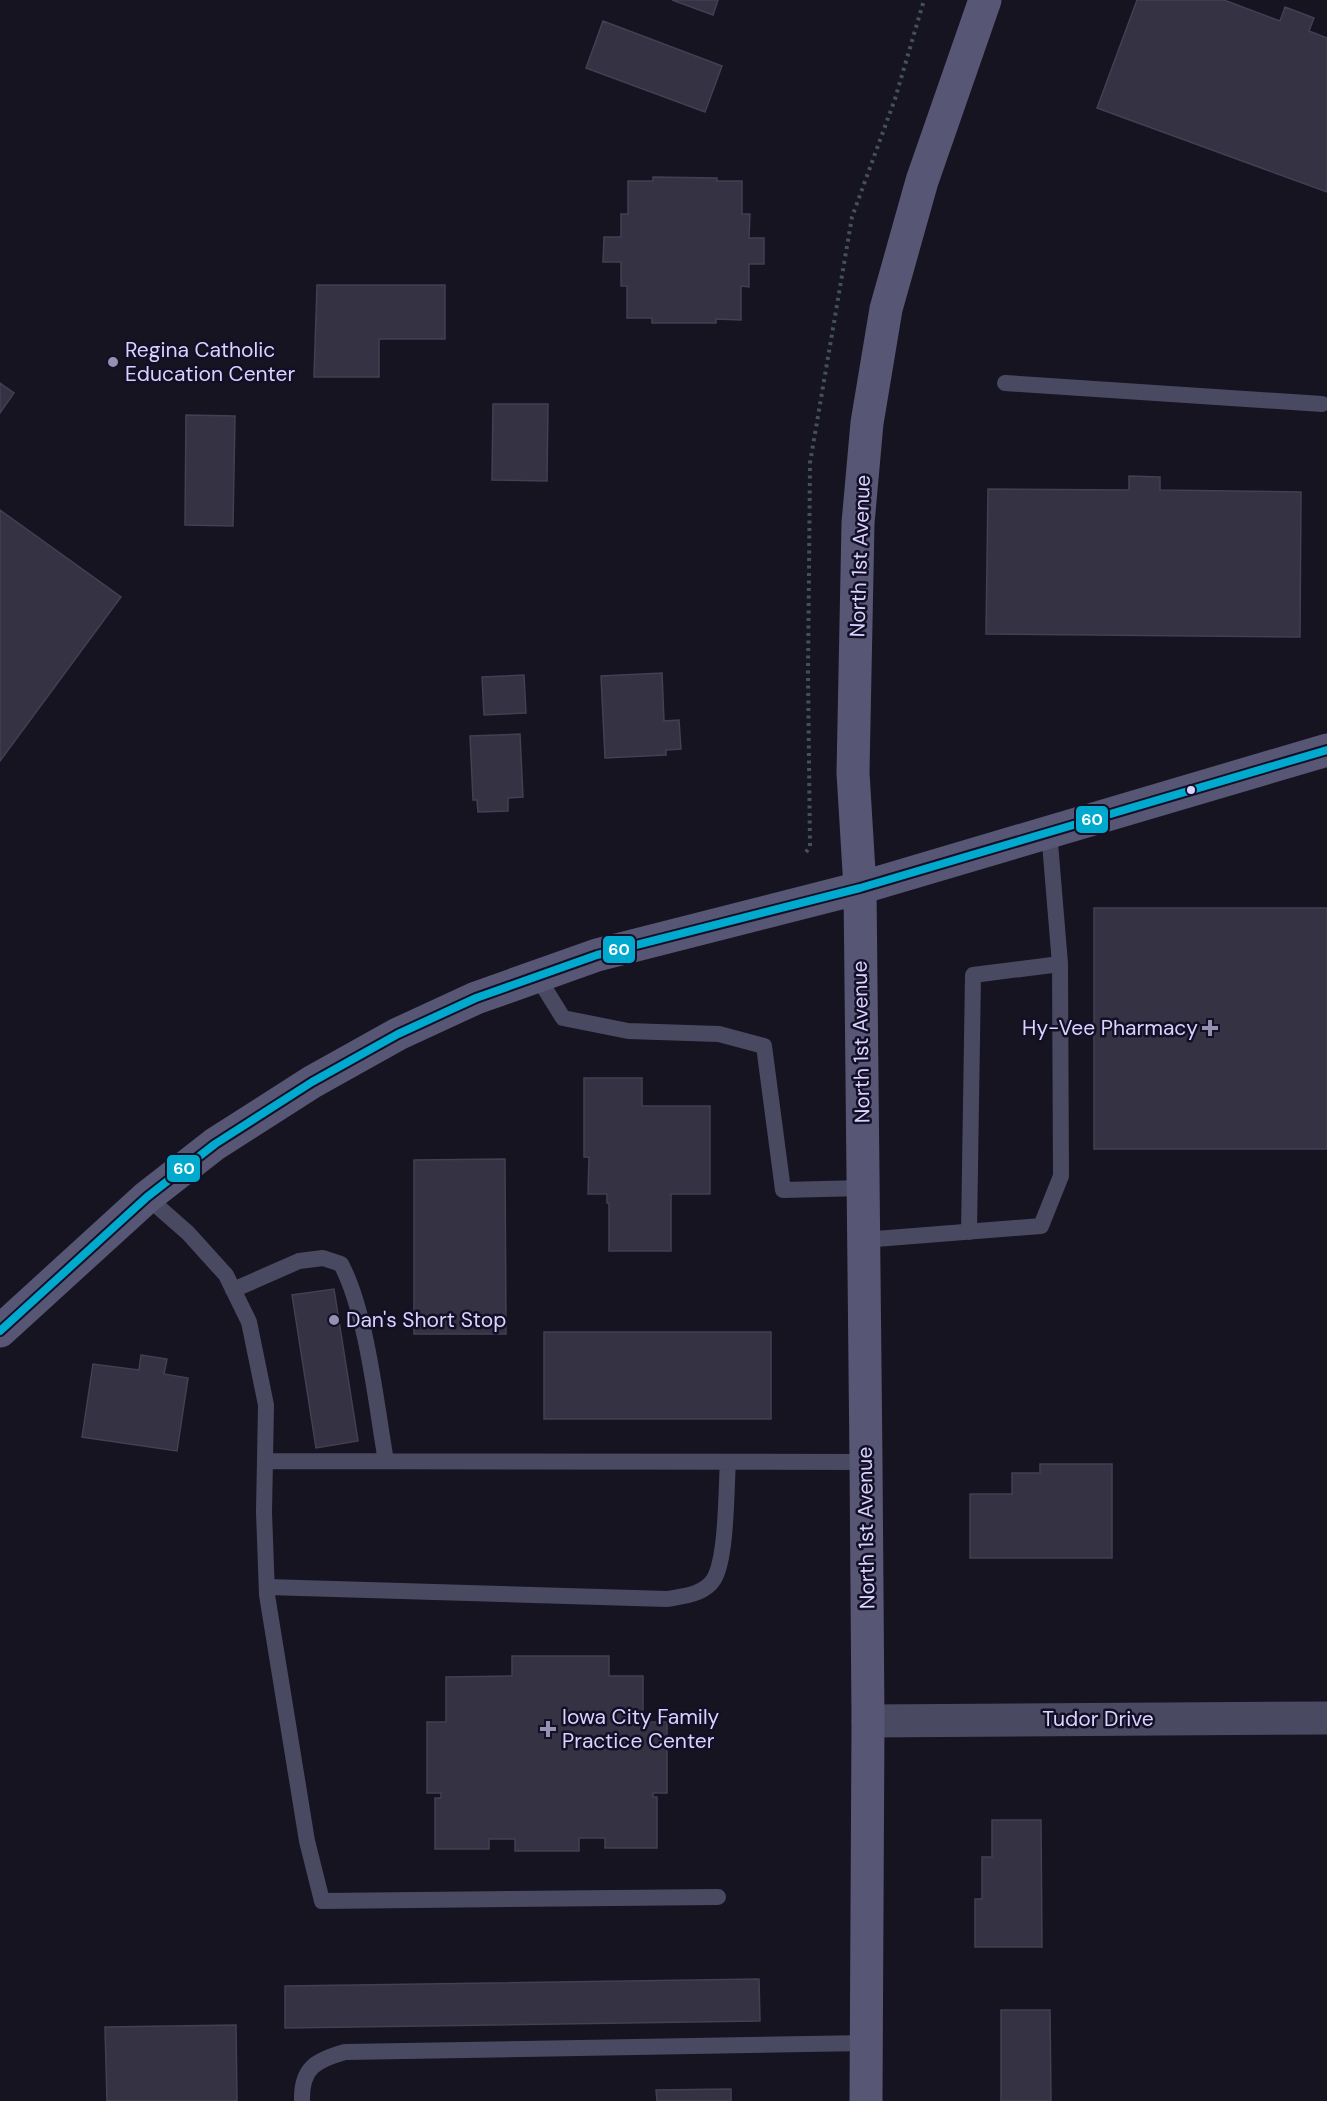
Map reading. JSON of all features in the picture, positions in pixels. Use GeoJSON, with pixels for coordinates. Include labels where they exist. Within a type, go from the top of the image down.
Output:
{"type":"FeatureCollection","features":[{"type":"Feature","properties":{"kind":"main road","name":"North 1st Avenue"},"geometry":{"type":"LineString","coordinates":[[866,2101],[868,1721],[866,1462],[860,888],[853,773],[858,523],[867,423],[886,309],[922,181],[985,0]]}},
{"type":"Feature","properties":{"kind":"main road"},"geometry":{"type":"LineString","coordinates":[[0,1331],[147,1197],[215,1144],[312,1082],[398,1034],[476,998],[597,956],[860,888],[1327,750]]}},
{"type":"Feature","properties":{"kind":"street","name":"Tudor Drive"},"geometry":{"type":"LineString","coordinates":[[868,1721],[1327,1718]]}},
{"type":"Feature","properties":{"kind":"lane"},"geometry":{"type":"LineString","coordinates":[[1005,383],[1322,404]]}},
{"type":"Feature","properties":{"kind":"lane"},"geometry":{"type":"LineString","coordinates":[[863,1240],[1041,1226],[1061,1176],[1060,964],[1049,831]]}},
{"type":"Feature","properties":{"kind":"lane"},"geometry":{"type":"LineString","coordinates":[[969,1232],[973,975],[1060,964]]}},
{"type":"Feature","properties":{"kind":"lane"},"geometry":{"type":"LineString","coordinates":[[537,976],[563,1018],[628,1031],[719,1034],[764,1046],[783,1190],[863,1188]]}},
{"type":"Feature","properties":{"kind":"lane"},"geometry":{"type":"LineString","coordinates":[[147,1197],[188,1233],[226,1275],[249,1322],[266,1405],[267,1587],[307,1841],[322,1901],[718,1897]]}},
{"type":"Feature","properties":{"kind":"lane"},"geometry":{"type":"LineString","coordinates":[[233,1290],[299,1261],[323,1258],[341,1264],[350,1280],[360,1322],[386,1461]]}},
{"type":"Feature","properties":{"kind":"lane"},"geometry":{"type":"LineString","coordinates":[[265,1461],[866,1462]]}},
{"type":"Feature","properties":{"kind":"lane"},"geometry":{"type":"LineString","coordinates":[[267,1587],[667,1599],[696,1593],[714,1580],[722,1547],[728,1462]]}},
{"type":"Feature","properties":{"kind":"lane"},"geometry":{"type":"LineString","coordinates":[[302,2101],[302,2086],[311,2067],[324,2058],[345,2052],[867,2043]]}},
{"type":"Feature","properties":{"kind":"building"},"geometry":{"type":"Polygon","coordinates":[[[672,0],[718,0],[713,15],[672,0]]]}},
{"type":"Feature","properties":{"kind":"building"},"geometry":{"type":"Polygon","coordinates":[[[1137,0],[1224,0],[1280,21],[1285,7],[1314,18],[1309,31],[1327,38],[1327,192],[1097,108],[1137,0]]]}},
{"type":"Feature","properties":{"kind":"building"},"geometry":{"type":"Polygon","coordinates":[[[603,21],[722,66],[705,112],[586,68],[603,21]]]}},
{"type":"Feature","properties":{"kind":"building"},"geometry":{"type":"Polygon","coordinates":[[[653,177],[717,178],[717,181],[742,181],[742,214],[750,214],[749,238],[764,238],[764,264],[749,264],[749,287],[741,286],[741,320],[716,319],[716,323],[652,323],[652,318],[627,318],[627,286],[621,286],[621,262],[603,262],[604,237],[621,237],[621,214],[628,214],[628,181],[653,181],[653,177]]]}},
{"type":"Feature","properties":{"kind":"building"},"geometry":{"type":"Polygon","coordinates":[[[317,285],[445,285],[445,339],[379,339],[379,377],[314,377],[317,285]]]}},
{"type":"Feature","properties":{"kind":"building"},"geometry":{"type":"Polygon","coordinates":[[[0,383],[14,393],[0,413],[0,383]]]}},
{"type":"Feature","properties":{"kind":"building"},"geometry":{"type":"Polygon","coordinates":[[[493,404],[548,404],[547,481],[492,480],[493,404]]]}},
{"type":"Feature","properties":{"kind":"building"},"geometry":{"type":"Polygon","coordinates":[[[186,415],[235,416],[233,526],[185,525],[186,415]]]}},
{"type":"Feature","properties":{"kind":"building"},"geometry":{"type":"Polygon","coordinates":[[[1129,476],[1160,477],[1160,490],[1301,492],[1300,637],[986,634],[988,489],[1129,490],[1129,476]]]}},
{"type":"Feature","properties":{"kind":"building"},"geometry":{"type":"Polygon","coordinates":[[[0,510],[121,597],[0,761],[0,510]]]}},
{"type":"Feature","properties":{"kind":"building"},"geometry":{"type":"Polygon","coordinates":[[[662,673],[664,721],[679,720],[681,749],[666,750],[666,755],[605,758],[601,676],[662,673]]]}},
{"type":"Feature","properties":{"kind":"building"},"geometry":{"type":"Polygon","coordinates":[[[524,675],[526,713],[484,715],[482,677],[524,675]]]}},
{"type":"Feature","properties":{"kind":"building"},"geometry":{"type":"Polygon","coordinates":[[[520,734],[523,797],[508,798],[508,811],[478,812],[477,800],[473,800],[470,736],[520,734]]]}},
{"type":"Feature","properties":{"kind":"building","name":"Hy-Vee Pharmacy"},"geometry":{"type":"Polygon","coordinates":[[[1094,908],[1327,908],[1327,1149],[1094,1149],[1094,908]]]}},
{"type":"Feature","properties":{"kind":"building"},"geometry":{"type":"Polygon","coordinates":[[[584,1078],[642,1078],[642,1106],[710,1106],[710,1194],[671,1194],[671,1251],[609,1251],[607,1194],[588,1194],[589,1157],[584,1157],[584,1078]]]}},
{"type":"Feature","properties":{"kind":"building"},"geometry":{"type":"Polygon","coordinates":[[[505,1159],[506,1334],[414,1334],[414,1160],[505,1159]]]}},
{"type":"Feature","properties":{"kind":"building"},"geometry":{"type":"Polygon","coordinates":[[[334,1289],[358,1441],[316,1448],[292,1295],[334,1289]]]}},
{"type":"Feature","properties":{"kind":"building"},"geometry":{"type":"Polygon","coordinates":[[[544,1332],[771,1332],[771,1419],[544,1419],[544,1332]]]}},
{"type":"Feature","properties":{"kind":"building"},"geometry":{"type":"Polygon","coordinates":[[[141,1355],[167,1359],[164,1374],[188,1378],[177,1451],[82,1437],[93,1364],[139,1370],[141,1355]]]}},
{"type":"Feature","properties":{"kind":"building"},"geometry":{"type":"Polygon","coordinates":[[[1040,1464],[1112,1464],[1112,1558],[970,1558],[970,1494],[1012,1494],[1012,1473],[1040,1473],[1040,1464]]]}},
{"type":"Feature","properties":{"kind":"building"},"geometry":{"type":"Polygon","coordinates":[[[512,1656],[609,1656],[609,1676],[643,1676],[643,1722],[667,1722],[667,1793],[653,1793],[653,1797],[657,1797],[657,1848],[605,1848],[605,1838],[579,1838],[579,1851],[515,1851],[515,1839],[489,1839],[489,1849],[435,1849],[435,1798],[441,1798],[441,1793],[427,1793],[427,1722],[446,1722],[446,1677],[512,1676],[512,1656]]]}},
{"type":"Feature","properties":{"kind":"building"},"geometry":{"type":"Polygon","coordinates":[[[992,1820],[1041,1820],[1042,1947],[975,1947],[975,1899],[982,1899],[982,1857],[992,1857],[992,1820]]]}},
{"type":"Feature","properties":{"kind":"building"},"geometry":{"type":"Polygon","coordinates":[[[759,1979],[760,2021],[285,2028],[285,1986],[759,1979]]]}},
{"type":"Feature","properties":{"kind":"building"},"geometry":{"type":"Polygon","coordinates":[[[1001,2010],[1050,2010],[1051,2101],[1001,2101],[1001,2010]]]}},
{"type":"Feature","properties":{"kind":"building"},"geometry":{"type":"Polygon","coordinates":[[[236,2025],[237,2101],[107,2101],[105,2027],[236,2025]]]}},
{"type":"Feature","properties":{"kind":"building"},"geometry":{"type":"Polygon","coordinates":[[[731,2089],[731,2101],[657,2101],[656,2090],[731,2089]]]}},
{"type":"Feature","properties":{"kind":"transit line","name":"60"},"geometry":{"type":"LineString","coordinates":[[0,1331],[147,1197],[215,1144],[312,1082],[398,1034],[476,998],[597,955],[860,888],[1327,750]]}},
{"type":"Feature","properties":{"kind":"place","name":"Regina Catholic Education Center"},"geometry":{"type":"Point","coordinates":[113,362]}},
{"type":"Feature","properties":{"kind":"place","name":"Hy-Vee Pharmacy"},"geometry":{"type":"Point","coordinates":[1210,1028]}},
{"type":"Feature","properties":{"kind":"place","name":"Dan's Short Stop"},"geometry":{"type":"Point","coordinates":[334,1320]}},
{"type":"Feature","properties":{"kind":"place","name":"Iowa City Family Practice Center"},"geometry":{"type":"Point","coordinates":[548,1729]}}]}
